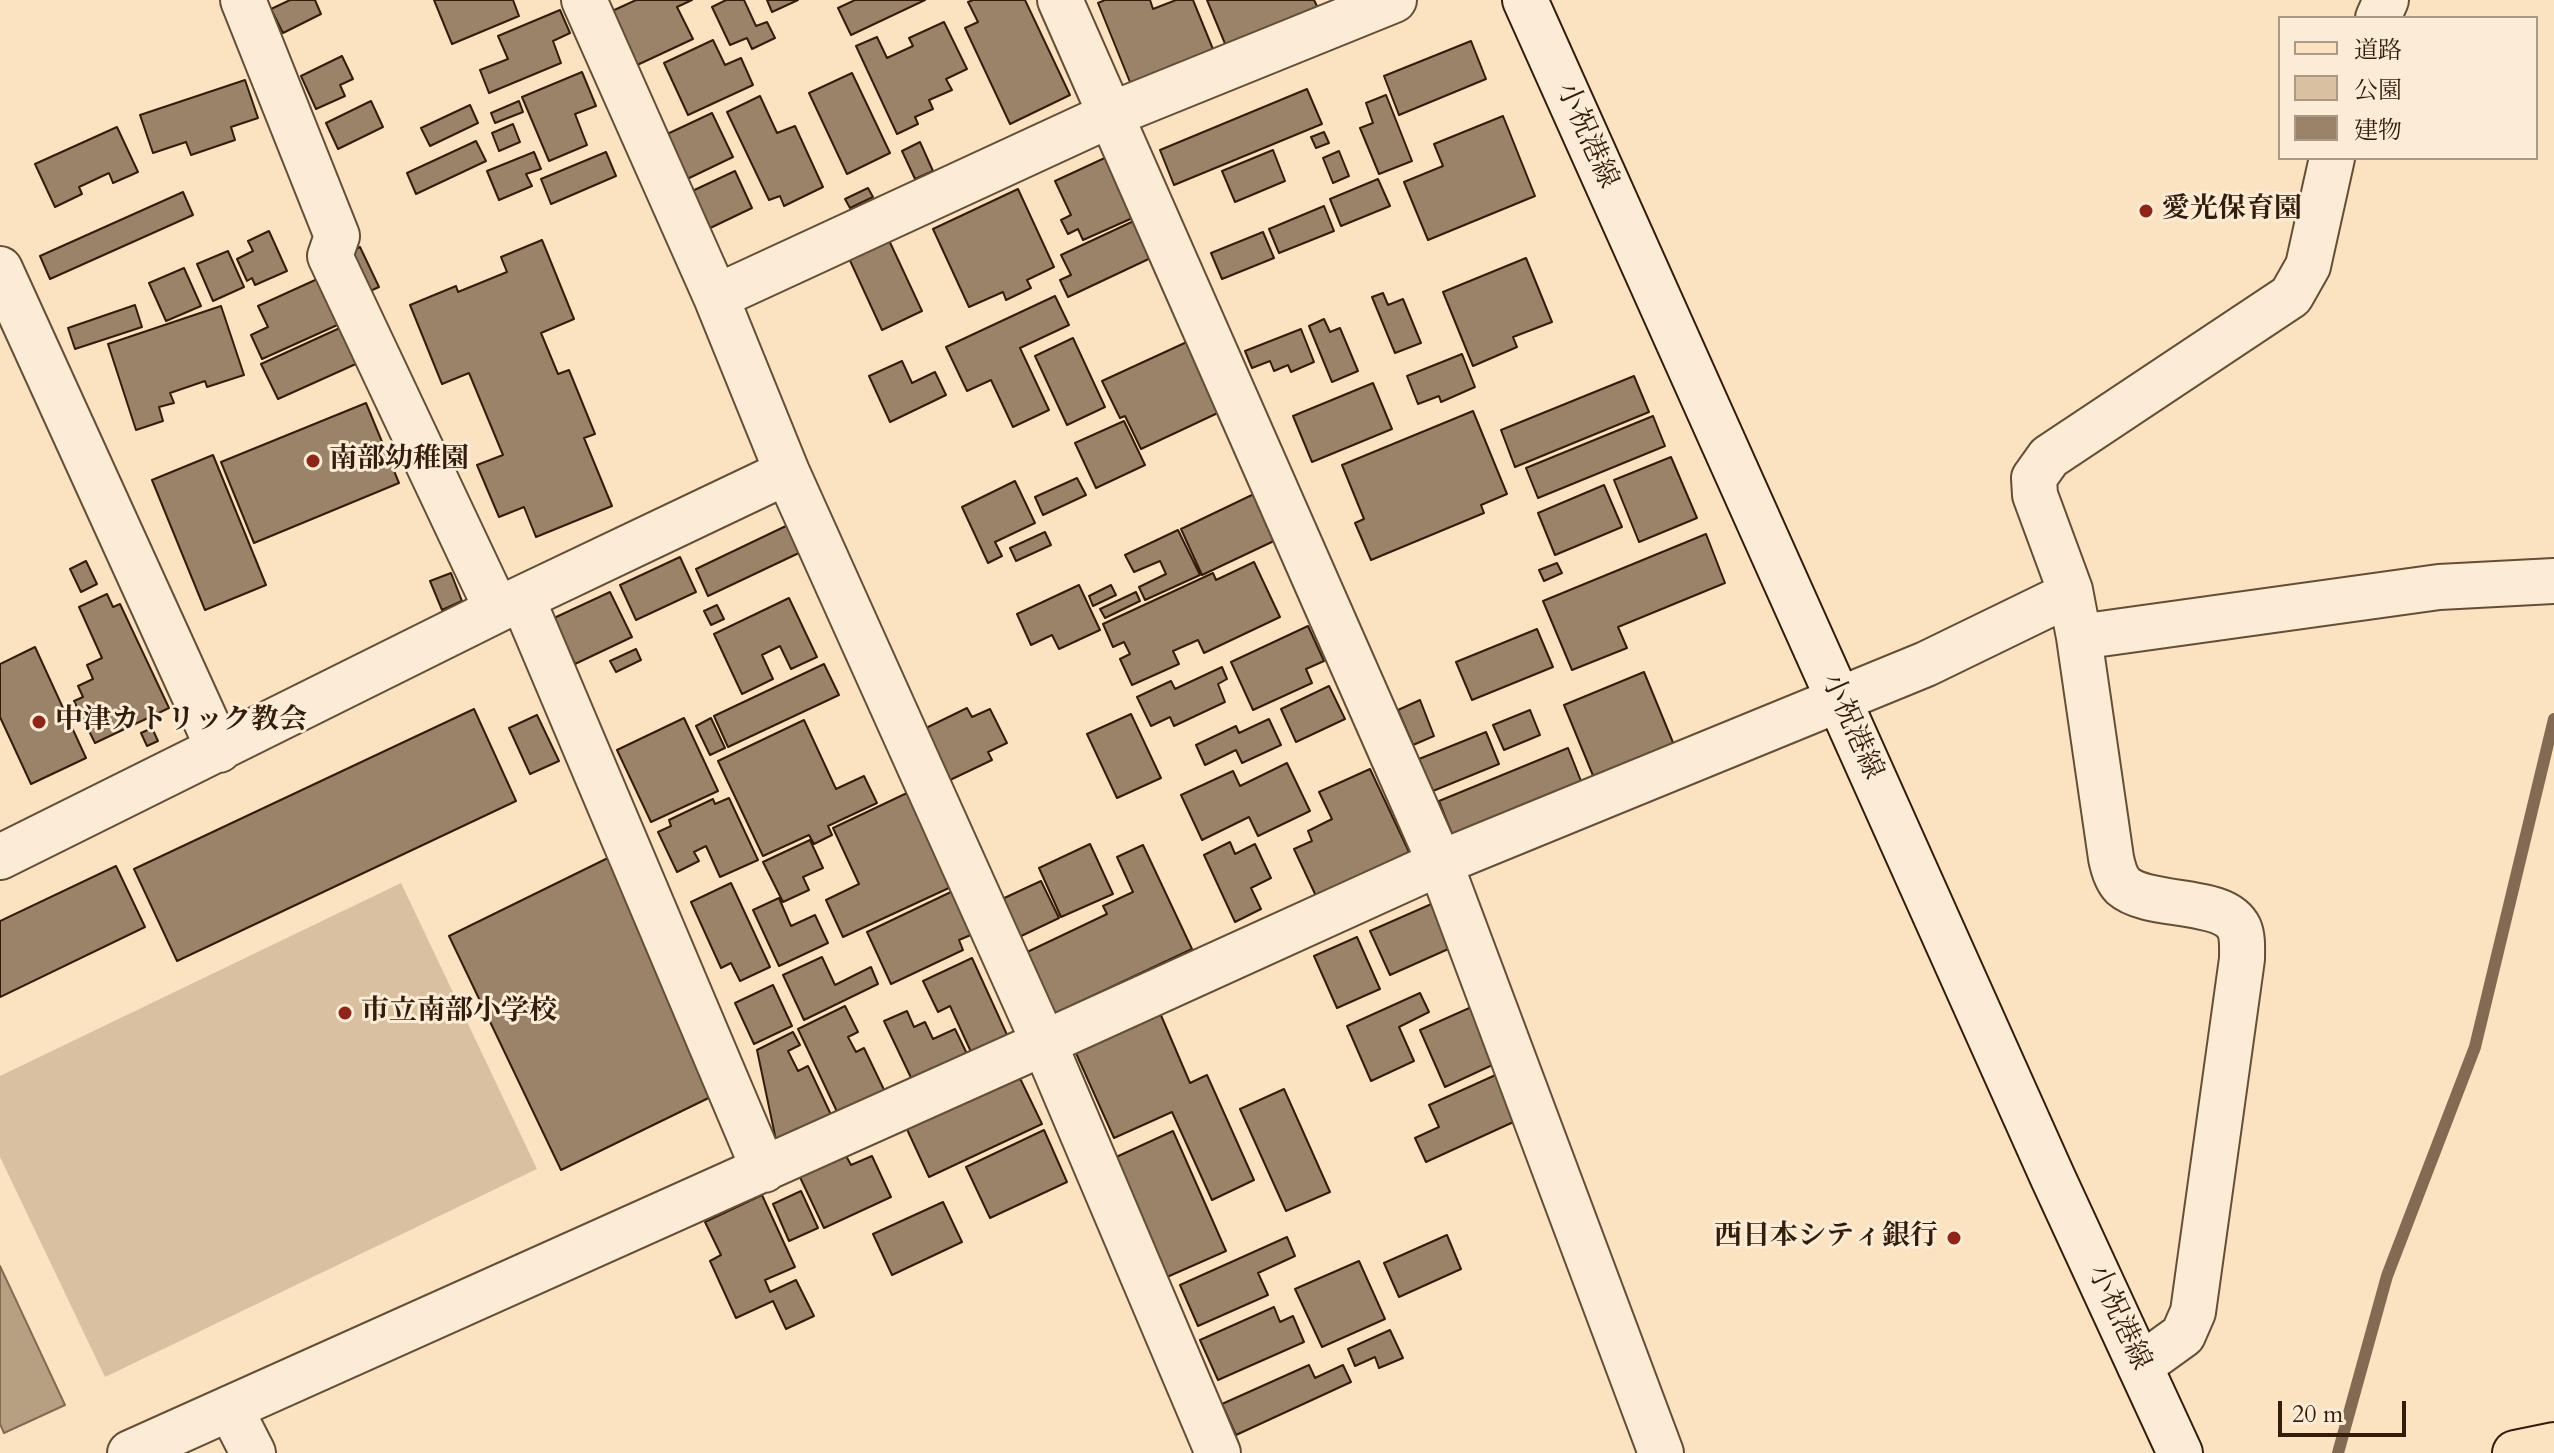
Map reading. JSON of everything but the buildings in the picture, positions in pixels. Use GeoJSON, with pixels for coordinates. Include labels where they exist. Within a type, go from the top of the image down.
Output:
{"type":"FeatureCollection","features":[{"type":"Feature","properties":{"kind":"main road"},"geometry":{"type":"LineString","coordinates":[[2515,1453],[2554,1445]]}},
{"type":"Feature","properties":{"kind":"street"},"geometry":{"type":"LineString","coordinates":[[243,0],[337,236],[330,256],[510,604],[764,1170]]}},
{"type":"Feature","properties":{"kind":"street"},"geometry":{"type":"LineString","coordinates":[[584,0],[716,297],[787,472],[1044,1043],[1218,1453]]}},
{"type":"Feature","properties":{"kind":"street"},"geometry":{"type":"LineString","coordinates":[[1060,0],[1440,863],[1661,1453]]}},
{"type":"Feature","properties":{"kind":"street"},"geometry":{"type":"LineString","coordinates":[[716,297],[1110,115],[1394,0]]}},
{"type":"Feature","properties":{"kind":"street","name":"小祝港線"},"geometry":{"type":"LineString","coordinates":[[1525,0],[2180,1453]]}},
{"type":"Feature","properties":{"kind":"street"},"geometry":{"type":"LineString","coordinates":[[2140,1366],[2183,1335],[2193,1312],[2242,945],[2240,930],[2234,920],[2209,909],[2143,895],[2124,886],[2117,878],[2111,858],[2079,637],[2062,564],[2035,495],[2034,478],[2049,457],[2291,296],[2308,266],[2332,160]]}},
{"type":"Feature","properties":{"kind":"street"},"geometry":{"type":"LineString","coordinates":[[0,269],[219,750]]}},
{"type":"Feature","properties":{"kind":"street"},"geometry":{"type":"LineString","coordinates":[[0,857],[510,604],[787,472]]}},
{"type":"Feature","properties":{"kind":"street"},"geometry":{"type":"LineString","coordinates":[[2079,637],[2439,587],[2553,585]]}},
{"type":"Feature","properties":{"kind":"street"},"geometry":{"type":"LineString","coordinates":[[130,1453],[1440,863],[1839,700],[1951,652],[2070,594]]}},
{"type":"Feature","properties":{"kind":"street"},"geometry":{"type":"LineString","coordinates":[[230,1408],[253,1453]]}},
{"type":"Feature","properties":{"kind":"green space"},"geometry":{"type":"Polygon","coordinates":[[[401,883],[537,1169],[105,1377],[0,1157],[0,1076],[401,883]]]}},
{"type":"Feature","properties":{"kind":"shaded area"},"geometry":{"type":"Polygon","coordinates":[[[0,1266],[65,1405],[4,1433],[0,1424],[0,1266]]]}},
{"type":"Feature","properties":{"kind":"waterway"},"geometry":{"type":"LineString","coordinates":[[2338,1453],[2387,1276],[2475,1047],[2554,719]]}},
{"type":"Feature","properties":{"kind":"place","name":"愛光保育園"},"geometry":{"type":"Point","coordinates":[2146,211]}},
{"type":"Feature","properties":{"kind":"place","name":"南部幼稚園"},"geometry":{"type":"Point","coordinates":[313,461]}},
{"type":"Feature","properties":{"kind":"place","name":"中津カトリック教会"},"geometry":{"type":"Point","coordinates":[39,722]}},
{"type":"Feature","properties":{"kind":"place","name":"市立南部小学校"},"geometry":{"type":"Point","coordinates":[345,1013]}},
{"type":"Feature","properties":{"kind":"place","name":"西日本シティ銀行"},"geometry":{"type":"Point","coordinates":[1954,1238]}}]}
